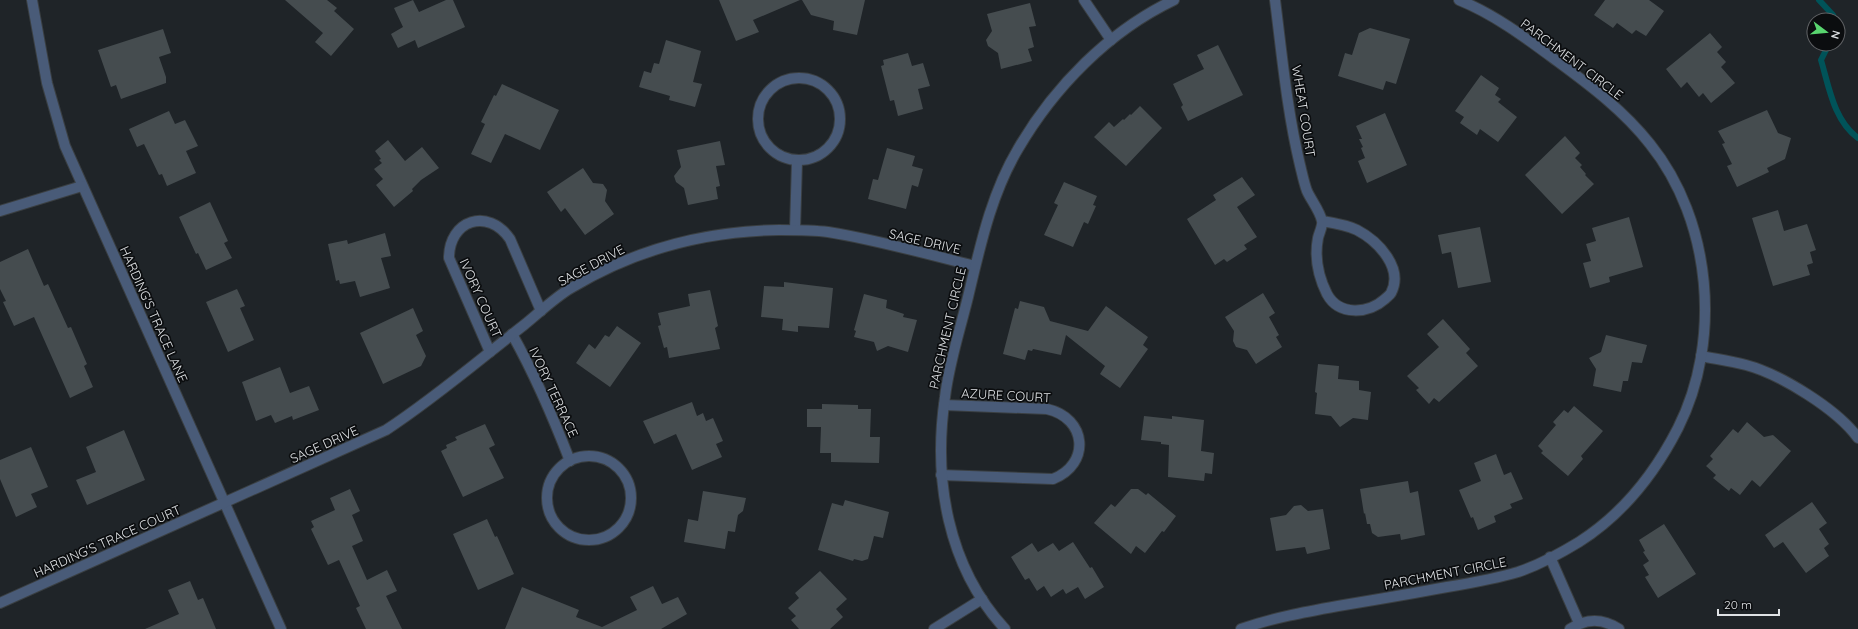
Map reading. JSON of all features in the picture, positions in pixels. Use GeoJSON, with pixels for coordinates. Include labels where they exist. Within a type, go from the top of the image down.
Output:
{"type":"FeatureCollection","features":[{"type":"Feature","properties":{"kind":"street","name":"HARDING'S TRACE LANE"},"geometry":{"type":"LineString","coordinates":[[32,0],[47,83],[65,146],[281,629]]}},
{"type":"Feature","properties":{"kind":"street"},"geometry":{"type":"LineString","coordinates":[[1084,0],[1111,40]]}},
{"type":"Feature","properties":{"kind":"street","name":"PARCHMENT CIRCLE"},"geometry":{"type":"LineString","coordinates":[[1005,629],[971,582],[947,518],[941,475],[941,444],[944,405],[975,266],[990,212],[1005,172],[1017,149],[1052,98],[1073,74],[1111,40],[1158,3],[1174,0]]}},
{"type":"Feature","properties":{"kind":"street","name":"WHEAT COURT"},"geometry":{"type":"LineString","coordinates":[[1275,0],[1292,120],[1300,164],[1307,190],[1322,221]]}},
{"type":"Feature","properties":{"kind":"street","name":"PARCHMENT CIRCLE"},"geometry":{"type":"LineString","coordinates":[[1241,629],[1487,580],[1520,572],[1580,541],[1613,516],[1642,486],[1664,454],[1686,412],[1699,368],[1704,335],[1705,304],[1702,265],[1695,235],[1682,198],[1664,164],[1652,146],[1628,119],[1602,94],[1528,40],[1491,16],[1458,0]]}},
{"type":"Feature","properties":{"kind":"street"},"geometry":{"type":"LineString","coordinates":[[801,78],[821,84],[829,91],[836,100],[840,121],[834,141],[827,150],[808,160],[797,161],[787,159],[769,148],[759,129],[758,118],[760,107],[764,98],[771,89],[790,79],[801,78]]}},
{"type":"Feature","properties":{"kind":"street"},"geometry":{"type":"LineString","coordinates":[[795,230],[797,161]]}},
{"type":"Feature","properties":{"kind":"street"},"geometry":{"type":"LineString","coordinates":[[0,211],[82,186]]}},
{"type":"Feature","properties":{"kind":"street","name":"IVORY COURT"},"geometry":{"type":"LineString","coordinates":[[490,352],[449,258],[450,243],[458,230],[466,224],[476,221],[486,221],[496,224],[504,230],[510,238],[541,311]]}},
{"type":"Feature","properties":{"kind":"street"},"geometry":{"type":"LineString","coordinates":[[1322,221],[1357,230],[1381,248],[1390,261],[1394,267],[1395,279],[1391,293],[1378,304],[1363,311],[1350,310],[1336,303],[1329,296],[1319,276],[1316,258],[1316,249],[1322,221]]}},
{"type":"Feature","properties":{"kind":"street","name":"SAGE DRIVE"},"geometry":{"type":"LineString","coordinates":[[224,502],[386,430],[421,408],[570,289],[623,261],[680,242],[747,230],[827,232],[975,266]]}},
{"type":"Feature","properties":{"kind":"street","name":"IVORY TERRACE"},"geometry":{"type":"LineString","coordinates":[[512,334],[533,372],[555,420],[570,461]]}},
{"type":"Feature","properties":{"kind":"street"},"geometry":{"type":"LineString","coordinates":[[1701,356],[1746,365],[1776,376],[1804,392],[1835,414],[1858,438]]}},
{"type":"Feature","properties":{"kind":"street","name":"AZURE COURT"},"geometry":{"type":"LineString","coordinates":[[941,475],[1053,479],[1062,475],[1073,465],[1079,451],[1080,441],[1072,423],[1065,416],[1056,411],[1047,409],[944,405]]}},
{"type":"Feature","properties":{"kind":"street"},"geometry":{"type":"LineString","coordinates":[[591,456],[602,458],[616,466],[626,478],[630,489],[629,510],[624,520],[608,535],[598,539],[588,540],[577,538],[558,526],[552,517],[548,502],[549,486],[554,475],[561,467],[570,461],[580,457],[591,456]]}},
{"type":"Feature","properties":{"kind":"street","name":"HARDING'S TRACE COURT"},"geometry":{"type":"LineString","coordinates":[[0,603],[224,502]]}},
{"type":"Feature","properties":{"kind":"street"},"geometry":{"type":"LineString","coordinates":[[1550,557],[1579,623]]}},
{"type":"Feature","properties":{"kind":"street"},"geometry":{"type":"LineString","coordinates":[[934,629],[982,599]]}},
{"type":"Feature","properties":{"kind":"street"},"geometry":{"type":"LineString","coordinates":[[1570,629],[1579,623],[1589,620],[1600,620],[1619,629]]}},
{"type":"Feature","properties":{"kind":"building"},"geometry":{"type":"Polygon","coordinates":[[[285,0],[327,0],[337,8],[334,11],[354,29],[331,56],[315,42],[323,33],[285,0]]]}},
{"type":"Feature","properties":{"kind":"building"},"geometry":{"type":"Polygon","coordinates":[[[413,0],[419,12],[446,0],[453,0],[465,27],[418,48],[415,40],[398,48],[391,34],[403,27],[394,8],[413,0]]]}},
{"type":"Feature","properties":{"kind":"building"},"geometry":{"type":"Polygon","coordinates":[[[719,0],[800,0],[753,20],[759,32],[736,41],[719,0]]]}},
{"type":"Feature","properties":{"kind":"building"},"geometry":{"type":"Polygon","coordinates":[[[802,0],[865,0],[857,35],[833,30],[834,21],[811,15],[802,0]]]}},
{"type":"Feature","properties":{"kind":"building"},"geometry":{"type":"Polygon","coordinates":[[[1605,0],[1649,0],[1664,11],[1646,36],[1636,30],[1632,34],[1617,23],[1613,28],[1594,15],[1605,0]]]}},
{"type":"Feature","properties":{"kind":"building"},"geometry":{"type":"Polygon","coordinates":[[[1030,3],[1036,26],[1029,27],[1034,47],[1028,49],[1032,61],[1001,69],[998,53],[988,46],[986,40],[992,31],[987,14],[1030,3]]]}},
{"type":"Feature","properties":{"kind":"building"},"geometry":{"type":"Polygon","coordinates":[[[1370,28],[1410,39],[1396,84],[1386,81],[1383,90],[1338,76],[1345,53],[1352,55],[1359,33],[1370,28]]]}},
{"type":"Feature","properties":{"kind":"building"},"geometry":{"type":"Polygon","coordinates":[[[163,29],[171,53],[159,57],[166,77],[166,83],[121,99],[116,85],[111,87],[98,50],[163,29]]]}},
{"type":"Feature","properties":{"kind":"building"},"geometry":{"type":"Polygon","coordinates":[[[1710,33],[1722,47],[1717,52],[1726,62],[1721,67],[1735,83],[1711,103],[1703,93],[1699,97],[1687,82],[1681,88],[1666,69],[1710,33]]]}},
{"type":"Feature","properties":{"kind":"building"},"geometry":{"type":"Polygon","coordinates":[[[666,40],[701,51],[693,82],[702,84],[695,107],[669,100],[670,96],[639,87],[644,71],[651,73],[654,63],[659,64],[666,40]]]}},
{"type":"Feature","properties":{"kind":"building"},"geometry":{"type":"Polygon","coordinates":[[[1218,45],[1243,95],[1188,121],[1181,107],[1183,105],[1173,84],[1204,69],[1197,55],[1218,45]]]}},
{"type":"Feature","properties":{"kind":"building"},"geometry":{"type":"Polygon","coordinates":[[[908,53],[912,66],[923,63],[930,86],[918,89],[923,109],[898,116],[894,100],[890,101],[881,66],[884,65],[883,60],[908,53]]]}},
{"type":"Feature","properties":{"kind":"building"},"geometry":{"type":"Polygon","coordinates":[[[1481,75],[1499,88],[1495,95],[1501,99],[1498,102],[1517,117],[1498,142],[1480,129],[1477,135],[1460,123],[1464,117],[1455,111],[1481,75]]]}},
{"type":"Feature","properties":{"kind":"building"},"geometry":{"type":"Polygon","coordinates":[[[502,84],[559,110],[540,150],[505,134],[491,163],[471,154],[485,124],[481,122],[494,95],[496,96],[502,84]]]}},
{"type":"Feature","properties":{"kind":"building"},"geometry":{"type":"Polygon","coordinates":[[[1140,106],[1162,128],[1126,166],[1094,137],[1109,122],[1114,127],[1130,114],[1131,115],[1140,106]]]}},
{"type":"Feature","properties":{"kind":"building"},"geometry":{"type":"Polygon","coordinates":[[[1767,110],[1778,133],[1791,138],[1785,159],[1767,168],[1769,172],[1737,187],[1727,166],[1732,164],[1722,144],[1725,143],[1718,131],[1767,110]]]}},
{"type":"Feature","properties":{"kind":"building"},"geometry":{"type":"Polygon","coordinates":[[[169,111],[175,124],[185,120],[198,146],[186,151],[196,173],[167,186],[162,174],[159,175],[144,144],[137,147],[129,129],[169,111]]]}},
{"type":"Feature","properties":{"kind":"building"},"geometry":{"type":"Polygon","coordinates":[[[1385,113],[1407,165],[1367,183],[1358,161],[1365,158],[1361,148],[1363,147],[1359,139],[1362,139],[1356,126],[1385,113]]]}},
{"type":"Feature","properties":{"kind":"building"},"geometry":{"type":"Polygon","coordinates":[[[1565,136],[1580,153],[1575,158],[1582,165],[1580,167],[1586,174],[1585,175],[1594,184],[1562,214],[1525,175],[1565,136]]]}},
{"type":"Feature","properties":{"kind":"building"},"geometry":{"type":"Polygon","coordinates":[[[388,140],[405,161],[422,147],[439,168],[421,180],[412,189],[413,191],[394,207],[376,185],[383,179],[374,169],[382,163],[375,151],[388,140]]]}},
{"type":"Feature","properties":{"kind":"building"},"geometry":{"type":"Polygon","coordinates":[[[720,141],[725,165],[716,166],[720,186],[716,187],[718,199],[688,205],[684,188],[676,182],[674,176],[681,167],[677,150],[720,141]]]}},
{"type":"Feature","properties":{"kind":"building"},"geometry":{"type":"Polygon","coordinates":[[[887,148],[915,156],[912,166],[923,169],[918,187],[912,185],[906,209],[868,199],[873,179],[878,180],[887,148]]]}},
{"type":"Feature","properties":{"kind":"building"},"geometry":{"type":"Polygon","coordinates":[[[583,168],[593,183],[603,184],[607,190],[605,201],[614,214],[585,235],[565,208],[561,212],[547,192],[583,168]]]}},
{"type":"Feature","properties":{"kind":"building"},"geometry":{"type":"Polygon","coordinates":[[[1242,177],[1255,195],[1237,207],[1257,237],[1244,245],[1247,249],[1227,262],[1224,259],[1215,265],[1187,219],[1216,200],[1213,195],[1242,177]]]}},
{"type":"Feature","properties":{"kind":"building"},"geometry":{"type":"Polygon","coordinates":[[[1064,182],[1097,196],[1093,205],[1096,206],[1088,224],[1084,222],[1073,247],[1044,235],[1058,205],[1054,203],[1064,182]]]}},
{"type":"Feature","properties":{"kind":"building"},"geometry":{"type":"Polygon","coordinates":[[[210,202],[228,241],[224,243],[232,258],[206,270],[198,253],[196,254],[179,217],[210,202]]]}},
{"type":"Feature","properties":{"kind":"building"},"geometry":{"type":"Polygon","coordinates":[[[1778,210],[1784,231],[1807,224],[1816,250],[1810,252],[1813,263],[1807,265],[1810,275],[1773,286],[1752,218],[1778,210]]]}},
{"type":"Feature","properties":{"kind":"building"},"geometry":{"type":"Polygon","coordinates":[[[1629,217],[1643,267],[1609,277],[1610,282],[1590,288],[1583,263],[1591,261],[1586,244],[1596,241],[1592,228],[1629,217]]]}},
{"type":"Feature","properties":{"kind":"building"},"geometry":{"type":"Polygon","coordinates":[[[1480,227],[1491,282],[1458,288],[1451,252],[1442,254],[1438,235],[1480,227]]]}},
{"type":"Feature","properties":{"kind":"building"},"geometry":{"type":"Polygon","coordinates":[[[385,233],[391,256],[381,258],[390,288],[360,297],[355,281],[340,284],[339,280],[336,281],[328,244],[347,240],[348,244],[385,233]]]}},
{"type":"Feature","properties":{"kind":"building"},"geometry":{"type":"Polygon","coordinates":[[[28,249],[44,286],[48,284],[68,328],[71,327],[87,364],[84,366],[93,387],[70,398],[34,317],[14,326],[3,302],[6,301],[0,289],[0,262],[28,249]]]}},
{"type":"Feature","properties":{"kind":"building"},"geometry":{"type":"Polygon","coordinates":[[[784,282],[833,288],[829,328],[798,326],[798,332],[782,330],[783,319],[761,317],[764,286],[784,287],[784,282]]]}},
{"type":"Feature","properties":{"kind":"building"},"geometry":{"type":"Polygon","coordinates":[[[237,289],[245,306],[240,308],[254,340],[228,352],[206,302],[237,289]]]}},
{"type":"Feature","properties":{"kind":"building"},"geometry":{"type":"Polygon","coordinates":[[[710,290],[718,326],[715,328],[720,349],[669,358],[667,347],[664,348],[658,326],[661,325],[658,313],[690,306],[688,294],[710,290]]]}},
{"type":"Feature","properties":{"kind":"building"},"geometry":{"type":"Polygon","coordinates":[[[1263,293],[1275,313],[1269,317],[1279,335],[1276,337],[1282,347],[1256,364],[1247,350],[1236,347],[1233,341],[1234,331],[1225,317],[1263,293]]]}},
{"type":"Feature","properties":{"kind":"building"},"geometry":{"type":"Polygon","coordinates":[[[864,294],[887,300],[886,308],[904,314],[903,317],[917,320],[908,352],[888,346],[877,351],[874,342],[854,337],[856,331],[854,330],[864,294]]]}},
{"type":"Feature","properties":{"kind":"building"},"geometry":{"type":"Polygon","coordinates":[[[1020,301],[1044,307],[1050,321],[1088,331],[1106,306],[1148,337],[1143,345],[1148,349],[1120,388],[1100,374],[1105,366],[1066,335],[1061,355],[1033,349],[1032,351],[1028,350],[1025,360],[1003,354],[1015,308],[1018,309],[1020,301]]]}},
{"type":"Feature","properties":{"kind":"building"},"geometry":{"type":"Polygon","coordinates":[[[413,308],[423,331],[416,335],[426,356],[421,366],[383,384],[360,333],[413,308]]]}},
{"type":"Feature","properties":{"kind":"building"},"geometry":{"type":"Polygon","coordinates":[[[1443,319],[1470,349],[1466,353],[1478,366],[1439,402],[1434,398],[1429,404],[1416,390],[1419,388],[1407,376],[1439,347],[1427,334],[1443,319]]]}},
{"type":"Feature","properties":{"kind":"building"},"geometry":{"type":"Polygon","coordinates":[[[617,326],[641,343],[610,387],[576,363],[589,344],[595,349],[605,335],[609,337],[617,326]]]}},
{"type":"Feature","properties":{"kind":"building"},"geometry":{"type":"Polygon","coordinates":[[[1606,335],[1647,345],[1642,363],[1632,362],[1628,381],[1623,381],[1621,392],[1593,386],[1596,369],[1589,358],[1601,352],[1606,335]]]}},
{"type":"Feature","properties":{"kind":"building"},"geometry":{"type":"Polygon","coordinates":[[[1318,364],[1339,366],[1338,379],[1359,381],[1359,390],[1371,392],[1368,420],[1353,418],[1340,427],[1331,416],[1315,414],[1317,393],[1315,392],[1318,364]]]}},
{"type":"Feature","properties":{"kind":"building"},"geometry":{"type":"Polygon","coordinates":[[[280,367],[290,393],[309,386],[319,410],[293,420],[292,416],[275,423],[271,415],[256,421],[242,382],[280,367]]]}},
{"type":"Feature","properties":{"kind":"building"},"geometry":{"type":"Polygon","coordinates":[[[692,402],[697,416],[703,413],[706,421],[713,418],[723,441],[716,444],[722,457],[692,470],[676,434],[654,444],[643,421],[692,402]]]}},
{"type":"Feature","properties":{"kind":"building"},"geometry":{"type":"Polygon","coordinates":[[[822,404],[858,405],[858,409],[871,409],[870,437],[880,437],[879,463],[831,462],[831,453],[820,453],[821,427],[807,427],[807,409],[822,409],[822,404]]]}},
{"type":"Feature","properties":{"kind":"building"},"geometry":{"type":"Polygon","coordinates":[[[1574,406],[1603,431],[1581,456],[1583,459],[1568,476],[1541,453],[1543,451],[1538,446],[1556,425],[1553,422],[1564,410],[1568,413],[1574,406]]]}},
{"type":"Feature","properties":{"kind":"building"},"geometry":{"type":"Polygon","coordinates":[[[1144,416],[1172,419],[1172,416],[1204,420],[1201,451],[1214,453],[1212,474],[1205,473],[1204,481],[1168,477],[1169,445],[1161,444],[1161,442],[1141,440],[1144,416]]]}},
{"type":"Feature","properties":{"kind":"building"},"geometry":{"type":"Polygon","coordinates":[[[1747,422],[1764,437],[1773,435],[1791,451],[1760,487],[1752,480],[1740,495],[1731,488],[1729,491],[1713,478],[1716,475],[1706,466],[1713,459],[1710,456],[1733,429],[1738,433],[1747,422]]]}},
{"type":"Feature","properties":{"kind":"building"},"geometry":{"type":"Polygon","coordinates":[[[485,424],[495,445],[489,448],[504,478],[463,497],[441,451],[447,448],[446,445],[457,440],[455,437],[485,424]]]}},
{"type":"Feature","properties":{"kind":"building"},"geometry":{"type":"Polygon","coordinates":[[[124,430],[145,480],[87,505],[76,480],[96,472],[86,447],[124,430]]]}},
{"type":"Feature","properties":{"kind":"building"},"geometry":{"type":"Polygon","coordinates":[[[31,447],[48,487],[31,494],[37,507],[16,517],[0,479],[0,460],[31,447]]]}},
{"type":"Feature","properties":{"kind":"building"},"geometry":{"type":"Polygon","coordinates":[[[1496,454],[1504,475],[1511,472],[1523,499],[1510,504],[1512,508],[1494,516],[1496,522],[1478,530],[1459,490],[1481,481],[1474,463],[1496,454]]]}},
{"type":"Feature","properties":{"kind":"building"},"geometry":{"type":"Polygon","coordinates":[[[1408,481],[1410,493],[1418,491],[1425,535],[1401,540],[1400,534],[1378,537],[1372,533],[1370,524],[1367,524],[1360,489],[1408,481]]]}},
{"type":"Feature","properties":{"kind":"building"},"geometry":{"type":"Polygon","coordinates":[[[350,489],[360,511],[352,515],[363,541],[352,546],[367,580],[387,570],[397,591],[386,596],[402,629],[366,629],[356,608],[360,606],[339,560],[328,565],[311,529],[314,527],[311,521],[335,510],[330,498],[350,489]]]}},
{"type":"Feature","properties":{"kind":"building"},"geometry":{"type":"Polygon","coordinates":[[[1131,489],[1138,489],[1146,495],[1148,493],[1176,516],[1145,553],[1136,546],[1131,554],[1094,523],[1111,504],[1115,507],[1131,489]]]}},
{"type":"Feature","properties":{"kind":"building"},"geometry":{"type":"Polygon","coordinates":[[[703,491],[746,498],[743,511],[738,515],[735,532],[728,531],[725,549],[684,542],[688,519],[698,521],[703,491]]]}},
{"type":"Feature","properties":{"kind":"building"},"geometry":{"type":"Polygon","coordinates":[[[845,500],[889,512],[883,538],[874,536],[868,559],[862,561],[854,559],[853,561],[818,550],[832,503],[843,506],[845,500]]]}},
{"type":"Feature","properties":{"kind":"building"},"geometry":{"type":"Polygon","coordinates":[[[1812,502],[1827,523],[1819,529],[1829,544],[1824,548],[1829,556],[1806,573],[1783,542],[1774,548],[1765,535],[1812,502]]]}},
{"type":"Feature","properties":{"kind":"building"},"geometry":{"type":"Polygon","coordinates":[[[1301,505],[1308,511],[1323,509],[1330,549],[1307,554],[1305,547],[1276,551],[1270,518],[1286,515],[1294,506],[1301,505]]]}},
{"type":"Feature","properties":{"kind":"building"},"geometry":{"type":"Polygon","coordinates":[[[487,519],[495,537],[497,536],[514,574],[478,590],[453,534],[487,519]]]}},
{"type":"Feature","properties":{"kind":"building"},"geometry":{"type":"Polygon","coordinates":[[[1664,524],[1696,574],[1658,598],[1645,577],[1649,575],[1643,565],[1649,561],[1643,552],[1645,551],[1639,540],[1664,524]]]}},
{"type":"Feature","properties":{"kind":"building"},"geometry":{"type":"Polygon","coordinates":[[[1073,542],[1090,568],[1092,567],[1104,587],[1085,599],[1078,587],[1066,594],[1063,589],[1051,597],[1044,586],[1037,591],[1029,578],[1025,580],[1011,557],[1032,543],[1038,552],[1053,543],[1059,551],[1073,542]]]}},
{"type":"Feature","properties":{"kind":"building"},"geometry":{"type":"Polygon","coordinates":[[[820,571],[847,599],[836,609],[843,617],[830,629],[799,629],[791,620],[796,616],[788,608],[799,598],[795,593],[820,571]]]}},
{"type":"Feature","properties":{"kind":"building"},"geometry":{"type":"Polygon","coordinates":[[[190,581],[198,600],[203,598],[216,629],[145,629],[179,614],[168,590],[190,581]]]}},
{"type":"Feature","properties":{"kind":"building"},"geometry":{"type":"Polygon","coordinates":[[[653,586],[662,604],[678,597],[687,614],[661,629],[505,629],[522,587],[579,610],[576,617],[602,627],[637,610],[630,597],[653,586]]]}},
{"type":"Feature","properties":{"kind":"waterway"},"geometry":{"type":"LineString","coordinates":[[1819,0],[1830,12]]}},
{"type":"Feature","properties":{"kind":"waterway"},"geometry":{"type":"LineString","coordinates":[[1825,52],[1821,60],[1834,103],[1843,122],[1858,138]]}}]}
